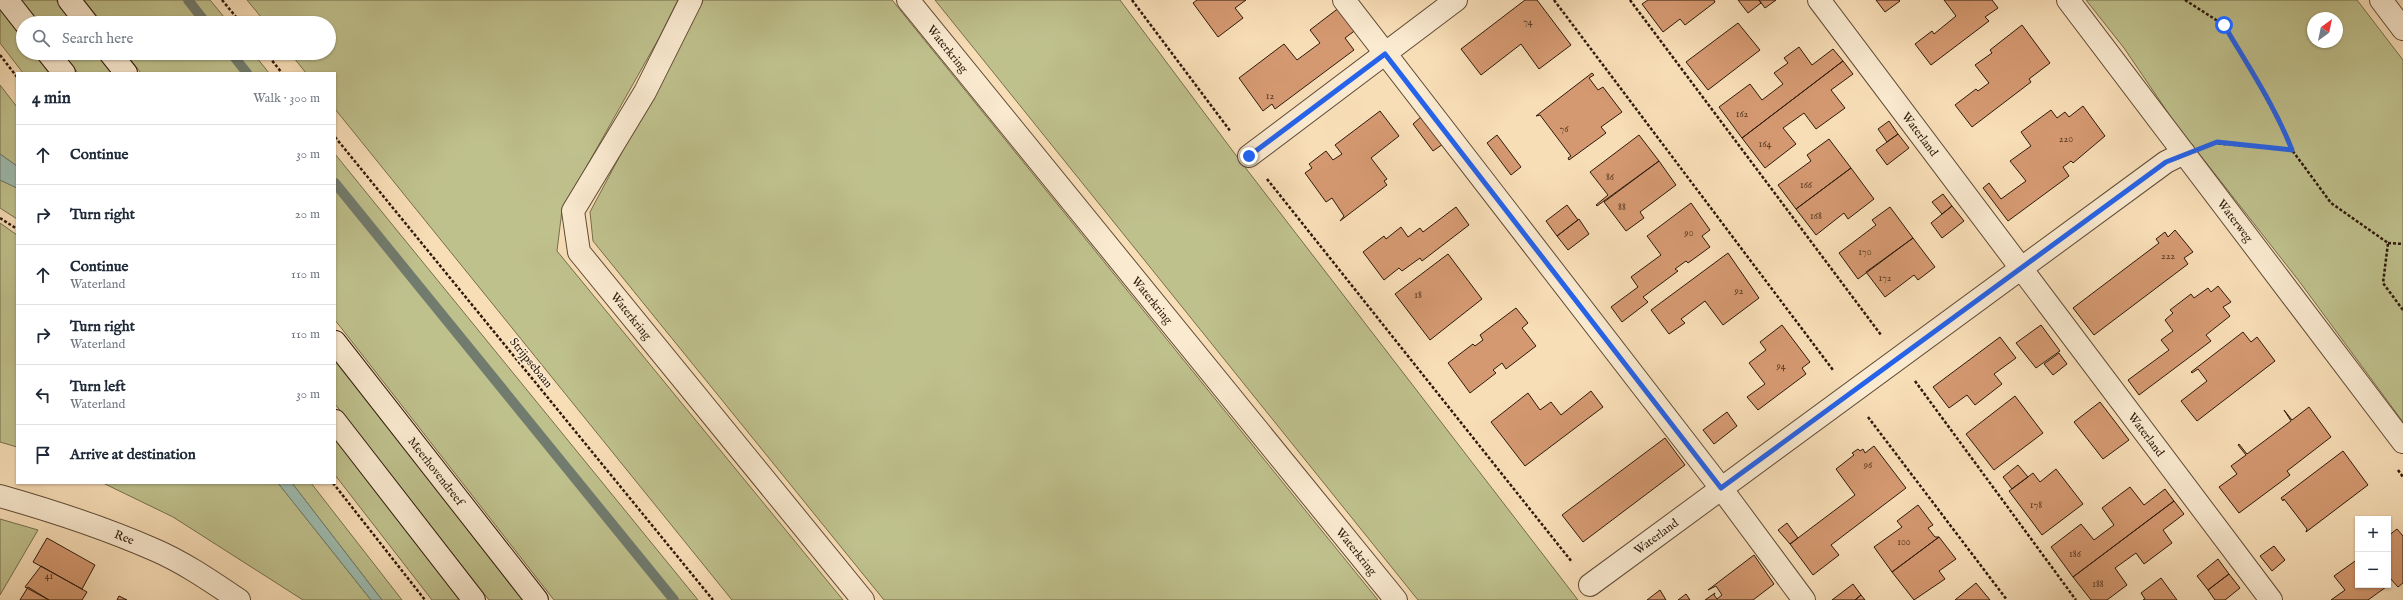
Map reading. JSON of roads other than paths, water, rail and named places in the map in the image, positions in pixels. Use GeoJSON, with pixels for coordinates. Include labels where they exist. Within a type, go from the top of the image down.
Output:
{"type":"FeatureCollection","features":[{"type":"Feature","properties":{"kind":"street"},"geometry":{"type":"LineString","coordinates":[[7,0],[20,16]]}},
{"type":"Feature","properties":{"kind":"street"},"geometry":{"type":"LineString","coordinates":[[69,0],[82,16]]}},
{"type":"Feature","properties":{"kind":"street","name":"Waterkring"},"geometry":{"type":"LineString","coordinates":[[691,0],[645,92],[573,211],[579,252],[862,600]]}},
{"type":"Feature","properties":{"kind":"street","name":"Waterkring"},"geometry":{"type":"LineString","coordinates":[[908,0],[1396,600]]}},
{"type":"Feature","properties":{"kind":"street"},"geometry":{"type":"LineString","coordinates":[[1344,0],[1721,488],[1804,600]]}},
{"type":"Feature","properties":{"kind":"street"},"geometry":{"type":"LineString","coordinates":[[1249,156],[1456,0]]}},
{"type":"Feature","properties":{"kind":"street","name":"Waterland"},"geometry":{"type":"LineString","coordinates":[[1819,0],[2271,600]]}},
{"type":"Feature","properties":{"kind":"street","name":"Waterweg"},"geometry":{"type":"LineString","coordinates":[[2068,0],[2403,442]]}},
{"type":"Feature","properties":{"kind":"street"},"geometry":{"type":"LineString","coordinates":[[2381,0],[2403,29]]}},
{"type":"Feature","properties":{"kind":"street"},"geometry":{"type":"LineString","coordinates":[[54,60],[63,72]]}},
{"type":"Feature","properties":{"kind":"street"},"geometry":{"type":"LineString","coordinates":[[116,60],[125,72]]}},
{"type":"Feature","properties":{"kind":"street","name":"Waterland"},"geometry":{"type":"LineString","coordinates":[[1590,585],[2166,162],[2184,153]]}},
{"type":"Feature","properties":{"kind":"street","name":"Meerhovendreef"},"geometry":{"type":"LineString","coordinates":[[336,343],[537,600]]}},
{"type":"Feature","properties":{"kind":"street"},"geometry":{"type":"LineString","coordinates":[[336,422],[474,600]]}},
{"type":"Feature","properties":{"kind":"street","name":"Ree"},"geometry":{"type":"LineString","coordinates":[[0,496],[51,510],[156,551],[205,577],[239,600]]}},
{"type":"Feature","properties":{"kind":"waterway"},"geometry":{"type":"LineString","coordinates":[[188,0],[201,16]]}},
{"type":"Feature","properties":{"kind":"waterway"},"geometry":{"type":"LineString","coordinates":[[237,60],[246,72]]}},
{"type":"Feature","properties":{"kind":"waterway"},"geometry":{"type":"LineString","coordinates":[[336,184],[674,600]]}}]}
